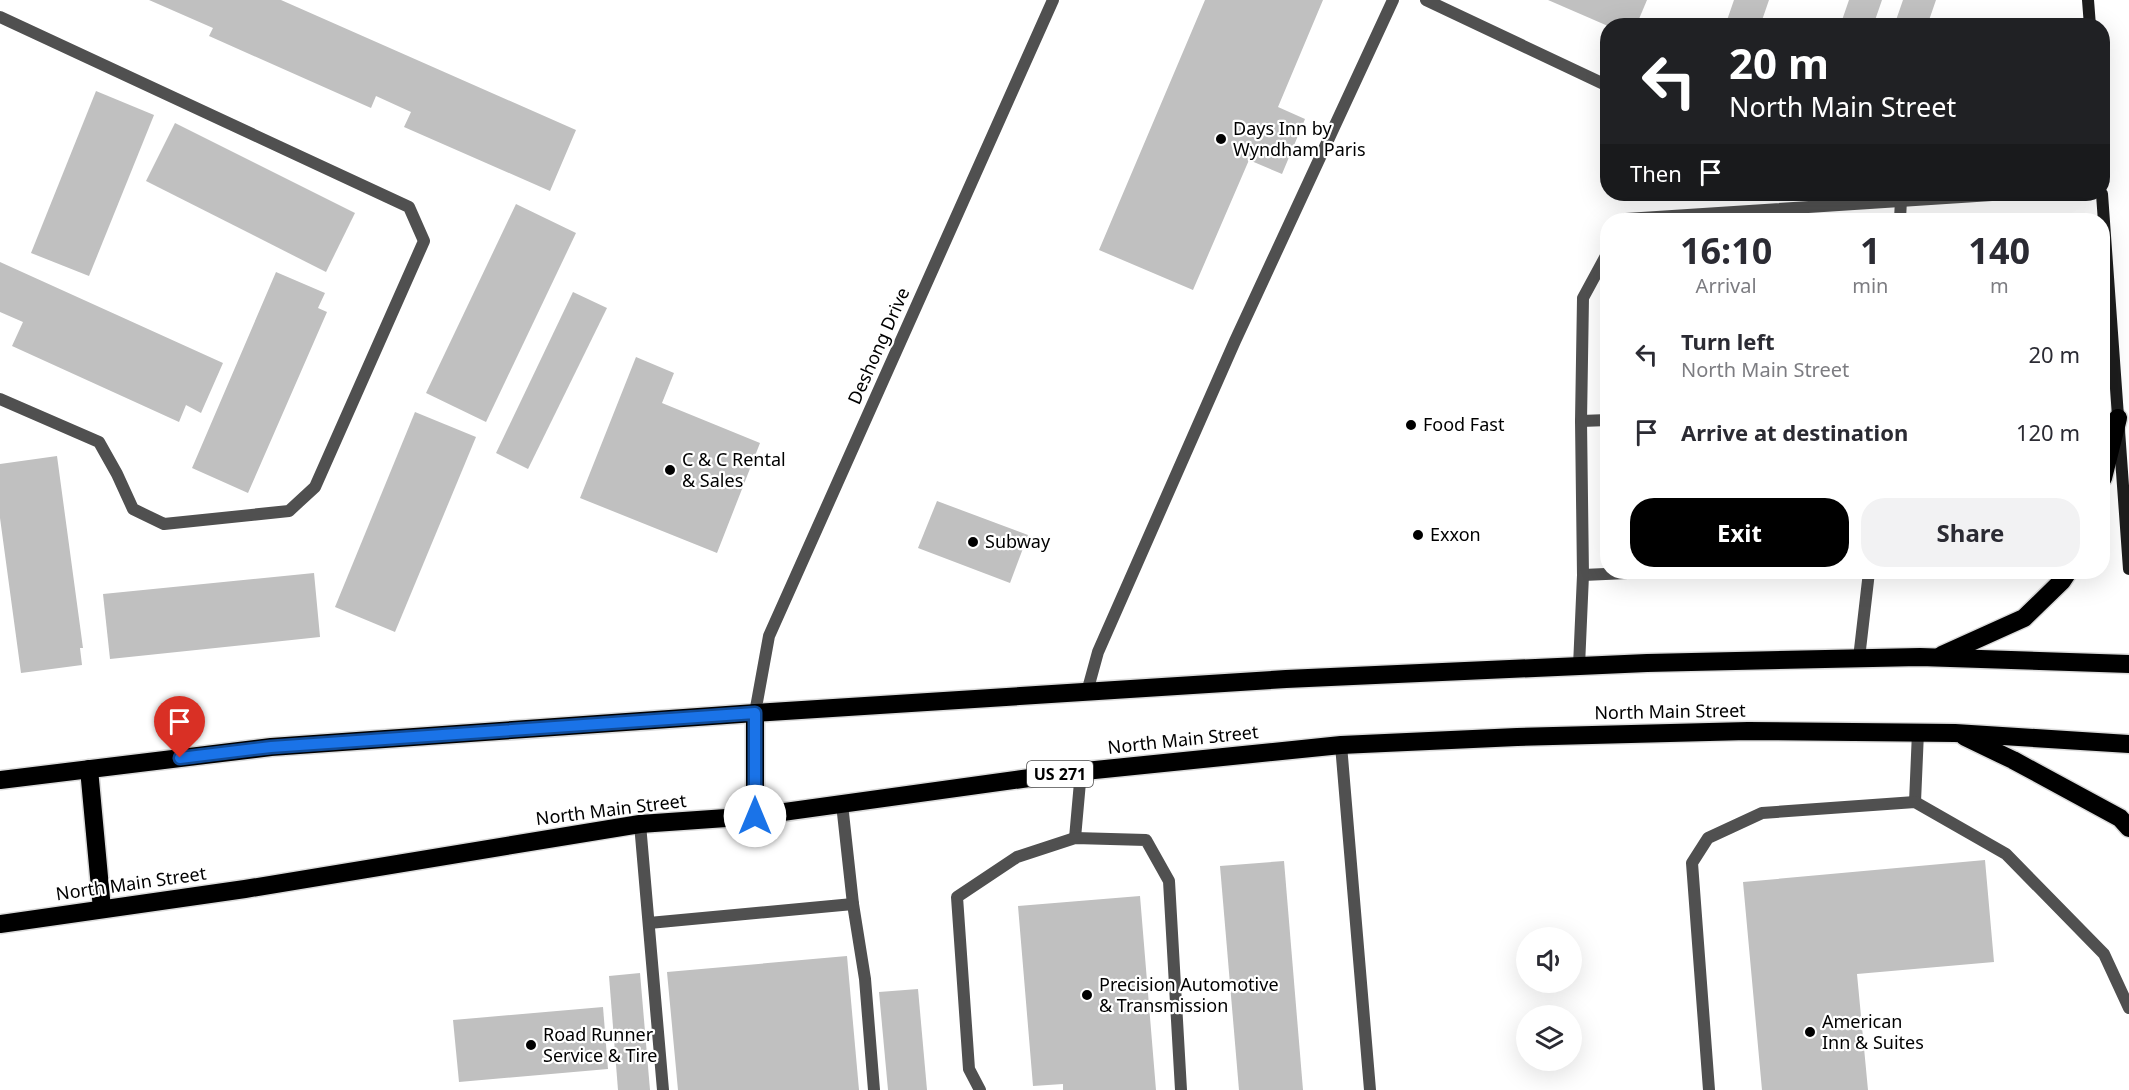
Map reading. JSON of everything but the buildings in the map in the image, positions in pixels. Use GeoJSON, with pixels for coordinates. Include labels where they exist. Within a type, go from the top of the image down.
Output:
{"type":"FeatureCollection","features":[{"type":"Feature","properties":{"kind":"highway"},"geometry":{"type":"LineString","coordinates":[[2110,450],[2118,418]]}},
{"type":"Feature","properties":{"kind":"highway"},"geometry":{"type":"LineString","coordinates":[[1937,657],[2024,618],[2064,579]]}},
{"type":"Feature","properties":{"kind":"highway"},"geometry":{"type":"LineString","coordinates":[[0,780],[271,747],[1286,679],[1579,666],[1859,658],[1937,657],[2129,664]]}},
{"type":"Feature","properties":{"kind":"highway"},"geometry":{"type":"LineString","coordinates":[[755,713],[755,816]]}},
{"type":"Feature","properties":{"kind":"highway","name":"North Main Street"},"geometry":{"type":"LineString","coordinates":[[0,924],[244,889],[640,824],[755,816],[1081,771],[1341,746],[1516,737],[1748,731],[1955,733],[2129,744]]}},
{"type":"Feature","properties":{"kind":"highway"},"geometry":{"type":"LineString","coordinates":[[1955,733],[2068,789],[2120,818],[2129,828]]}},
{"type":"Feature","properties":{"kind":"highway"},"geometry":{"type":"LineString","coordinates":[[89,769],[102,909]]}},
{"type":"Feature","properties":{"kind":"main road"},"geometry":{"type":"LineString","coordinates":[[2088,0],[2089,18]]}},
{"type":"Feature","properties":{"kind":"main road"},"geometry":{"type":"LineString","coordinates":[[2110,306],[2129,569]]}},
{"type":"Feature","properties":{"kind":"street","name":"Deshong Drive"},"geometry":{"type":"LineString","coordinates":[[755,713],[769,636],[1053,0]]}},
{"type":"Feature","properties":{"kind":"street"},"geometry":{"type":"LineString","coordinates":[[1087,692],[1098,652],[1235,341],[1393,0]]}},
{"type":"Feature","properties":{"kind":"street"},"geometry":{"type":"LineString","coordinates":[[1426,0],[1600,83]]}},
{"type":"Feature","properties":{"kind":"street"},"geometry":{"type":"LineString","coordinates":[[0,17],[409,207],[424,242],[315,487],[289,511],[164,524],[133,509],[99,442],[0,399]]}},
{"type":"Feature","properties":{"kind":"street"},"geometry":{"type":"LineString","coordinates":[[1717,213],[1875,201]]}},
{"type":"Feature","properties":{"kind":"street"},"geometry":{"type":"LineString","coordinates":[[1579,666],[1583,575],[1581,421],[1583,298],[1600,267]]}},
{"type":"Feature","properties":{"kind":"street"},"geometry":{"type":"LineString","coordinates":[[1581,421],[1600,420]]}},
{"type":"Feature","properties":{"kind":"street"},"geometry":{"type":"LineString","coordinates":[[1583,575],[1600,574]]}},
{"type":"Feature","properties":{"kind":"street"},"geometry":{"type":"LineString","coordinates":[[1859,658],[1868,579]]}},
{"type":"Feature","properties":{"kind":"street"},"geometry":{"type":"LineString","coordinates":[[1915,802],[1918,732]]}},
{"type":"Feature","properties":{"kind":"street"},"geometry":{"type":"LineString","coordinates":[[1341,746],[1370,1090]]}},
{"type":"Feature","properties":{"kind":"street"},"geometry":{"type":"LineString","coordinates":[[1075,838],[1081,771]]}},
{"type":"Feature","properties":{"kind":"street"},"geometry":{"type":"LineString","coordinates":[[1709,1090],[1692,863],[1708,838],[1762,813],[1915,802],[2006,854],[2104,954],[2129,1008]]}},
{"type":"Feature","properties":{"kind":"street"},"geometry":{"type":"LineString","coordinates":[[842,804],[865,979],[874,1090]]}},
{"type":"Feature","properties":{"kind":"street"},"geometry":{"type":"LineString","coordinates":[[640,824],[663,1090]]}},
{"type":"Feature","properties":{"kind":"street"},"geometry":{"type":"LineString","coordinates":[[980,1090],[969,1069],[957,897],[1017,857],[1075,838],[1146,840],[1169,881],[1181,1090]]}},
{"type":"Feature","properties":{"kind":"street"},"geometry":{"type":"LineString","coordinates":[[649,923],[854,904]]}},
{"type":"Feature","properties":{"kind":"place","name":"Days Inn by Wyndham Paris"},"geometry":{"type":"Point","coordinates":[1221,139]}},
{"type":"Feature","properties":{"kind":"place","name":"Food Fast"},"geometry":{"type":"Point","coordinates":[1411,425]}},
{"type":"Feature","properties":{"kind":"place","name":"C & C Rental & Sales"},"geometry":{"type":"Point","coordinates":[670,470]}},
{"type":"Feature","properties":{"kind":"place","name":"Exxon"},"geometry":{"type":"Point","coordinates":[1418,535]}},
{"type":"Feature","properties":{"kind":"place","name":"Subway"},"geometry":{"type":"Point","coordinates":[973,542]}},
{"type":"Feature","properties":{"kind":"place","name":"Precision Automotive & Transmission"},"geometry":{"type":"Point","coordinates":[1087,995]}},
{"type":"Feature","properties":{"kind":"place","name":"American Inn & Suites"},"geometry":{"type":"Point","coordinates":[1810,1032]}},
{"type":"Feature","properties":{"kind":"place","name":"Road Runner Service & Tire"},"geometry":{"type":"Point","coordinates":[531,1045]}},
{"type":"Feature","properties":{"kind":"route"},"geometry":{"type":"LineString","coordinates":[[180,758],[271,747],[755,713],[755,816]]}}]}
